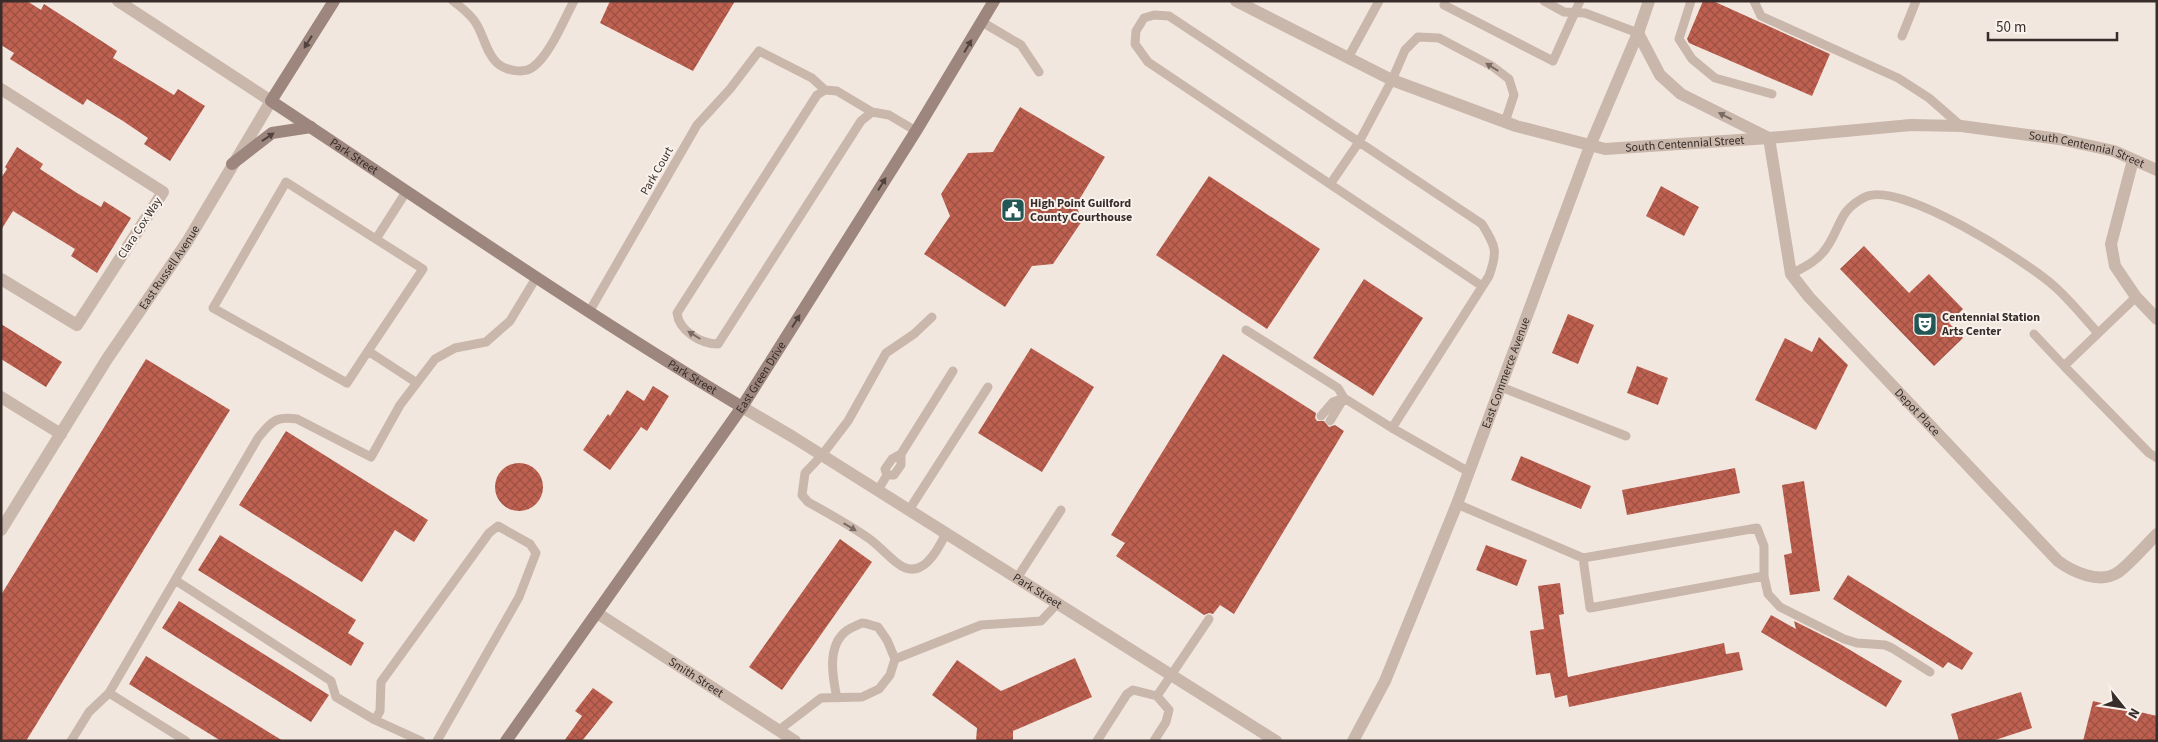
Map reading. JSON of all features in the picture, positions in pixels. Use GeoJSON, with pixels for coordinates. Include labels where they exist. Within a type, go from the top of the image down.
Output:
{"type":"FeatureCollection","features":[{"type":"Feature","properties":{"kind":"main road","name":"East Russell Avenue"},"geometry":{"type":"LineString","coordinates":[[271,101],[334,1]]}},
{"type":"Feature","properties":{"kind":"main road","name":"East Green Drive"},"geometry":{"type":"LineString","coordinates":[[506,741],[742,407],[916,130],[994,1]]}},
{"type":"Feature","properties":{"kind":"main road","name":"Park Street"},"geometry":{"type":"LineString","coordinates":[[271,101],[536,278],[666,362],[742,407]]}},
{"type":"Feature","properties":{"kind":"main road"},"geometry":{"type":"LineString","coordinates":[[232,164],[272,133],[311,127]]}},
{"type":"Feature","properties":{"kind":"street","name":"South Centennial Street"},"geometry":{"type":"LineString","coordinates":[[1236,1],[1392,80],[1505,122],[1605,149],[1769,138],[1911,125],[1962,126],[2059,139],[2114,151],[2157,170]]}},
{"type":"Feature","properties":{"kind":"street","name":"East Commerce Avenue"},"geometry":{"type":"LineString","coordinates":[[1353,741],[1384,681],[1457,504],[1590,146],[1638,33],[1649,1]]}},
{"type":"Feature","properties":{"kind":"street","name":"Park Street"},"geometry":{"type":"LineString","coordinates":[[120,2],[271,101]]}},
{"type":"Feature","properties":{"kind":"street"},"geometry":{"type":"LineString","coordinates":[[1638,33],[1660,75],[1681,94],[1769,138]]}},
{"type":"Feature","properties":{"kind":"street","name":"Clara Cox Way"},"geometry":{"type":"LineString","coordinates":[[1,89],[163,192],[77,325],[1,279]]}},
{"type":"Feature","properties":{"kind":"street","name":"East Russell Avenue"},"geometry":{"type":"LineString","coordinates":[[1,530],[107,359],[187,242],[271,101]]}},
{"type":"Feature","properties":{"kind":"street","name":"Depot Place"},"geometry":{"type":"LineString","coordinates":[[1769,138],[1792,274],[1810,297],[2058,561],[2072,571],[2095,577],[2117,574],[2157,534]]}},
{"type":"Feature","properties":{"kind":"street"},"geometry":{"type":"LineString","coordinates":[[2133,160],[2111,244],[2114,266],[2136,297],[2157,319]]}},
{"type":"Feature","properties":{"kind":"street"},"geometry":{"type":"LineString","coordinates":[[1,397],[61,434]]}},
{"type":"Feature","properties":{"kind":"street","name":"Park Street"},"geometry":{"type":"LineString","coordinates":[[742,407],[878,490],[1276,741]]}},
{"type":"Feature","properties":{"kind":"street","name":"Smith Street"},"geometry":{"type":"LineString","coordinates":[[597,612],[795,741]]}},
{"type":"Feature","properties":{"kind":"lane"},"geometry":{"type":"LineString","coordinates":[[452,1],[477,24],[486,46],[497,63],[509,69],[521,71],[533,67],[545,53],[574,1]]}},
{"type":"Feature","properties":{"kind":"lane"},"geometry":{"type":"LineString","coordinates":[[1348,58],[1379,1]]}},
{"type":"Feature","properties":{"kind":"lane"},"geometry":{"type":"LineString","coordinates":[[1544,1],[1564,12],[1586,13],[1638,33]]}},
{"type":"Feature","properties":{"kind":"lane"},"geometry":{"type":"LineString","coordinates":[[1442,3],[1553,61],[1580,1]]}},
{"type":"Feature","properties":{"kind":"lane"},"geometry":{"type":"LineString","coordinates":[[1691,1],[1679,39],[1692,59],[1715,78],[1772,94]]}},
{"type":"Feature","properties":{"kind":"lane"},"geometry":{"type":"LineString","coordinates":[[1754,1],[1761,16],[1898,78],[1929,98],[1962,126]]}},
{"type":"Feature","properties":{"kind":"lane"},"geometry":{"type":"LineString","coordinates":[[1902,36],[1916,1]]}},
{"type":"Feature","properties":{"kind":"lane"},"geometry":{"type":"LineString","coordinates":[[1392,428],[1489,276],[1496,255],[1490,236],[1482,224],[1169,16],[1154,15],[1144,18],[1136,31],[1135,44],[1143,58],[1482,286]]}},
{"type":"Feature","properties":{"kind":"lane"},"geometry":{"type":"LineString","coordinates":[[982,22],[1021,45],[1039,72]]}},
{"type":"Feature","properties":{"kind":"lane"},"geometry":{"type":"LineString","coordinates":[[1330,183],[1359,142],[1392,80],[1405,50],[1418,37],[1439,38],[1492,66],[1509,79],[1514,95],[1505,122]]}},
{"type":"Feature","properties":{"kind":"lane","name":"Park Court"},"geometry":{"type":"LineString","coordinates":[[589,312],[697,125],[730,89],[759,51],[812,78],[824,90]]}},
{"type":"Feature","properties":{"kind":"lane"},"geometry":{"type":"LineString","coordinates":[[872,112],[861,121],[718,344],[708,344],[683,329],[678,321],[677,313],[817,95],[824,90],[837,91],[872,112],[889,115],[916,130]]}},
{"type":"Feature","properties":{"kind":"lane"},"geometry":{"type":"LineString","coordinates":[[286,182],[423,269],[368,351],[347,383],[213,308],[286,182]]}},
{"type":"Feature","properties":{"kind":"lane"},"geometry":{"type":"LineString","coordinates":[[376,239],[406,192]]}},
{"type":"Feature","properties":{"kind":"lane"},"geometry":{"type":"LineString","coordinates":[[1792,274],[1815,261],[1828,247],[1847,208],[1867,196],[1892,195],[1913,202],[2021,260],[2055,287],[2098,333]]}},
{"type":"Feature","properties":{"kind":"lane"},"geometry":{"type":"LineString","coordinates":[[72,741],[89,712],[109,693],[258,438],[273,421],[286,418],[297,419],[371,457],[400,405],[435,360],[455,348],[486,342],[510,321],[536,278]]}},
{"type":"Feature","properties":{"kind":"lane"},"geometry":{"type":"LineString","coordinates":[[2064,366],[2136,297]]}},
{"type":"Feature","properties":{"kind":"lane"},"geometry":{"type":"LineString","coordinates":[[932,317],[914,334],[886,353],[848,421],[822,455],[805,472],[802,495],[808,502],[871,540],[898,564],[909,569],[919,568],[929,562],[938,550],[946,533]]}},
{"type":"Feature","properties":{"kind":"lane"},"geometry":{"type":"LineString","coordinates":[[1246,330],[1338,388],[1344,398],[1469,472]]}},
{"type":"Feature","properties":{"kind":"lane"},"geometry":{"type":"LineString","coordinates":[[2034,334],[2149,453],[2157,458]]}},
{"type":"Feature","properties":{"kind":"lane"},"geometry":{"type":"LineString","coordinates":[[368,351],[416,384]]}},
{"type":"Feature","properties":{"kind":"lane"},"geometry":{"type":"LineString","coordinates":[[878,490],[887,475],[894,475],[901,465],[901,454],[953,371]]}},
{"type":"Feature","properties":{"kind":"lane"},"geometry":{"type":"LineString","coordinates":[[909,510],[988,387]]}},
{"type":"Feature","properties":{"kind":"lane"},"geometry":{"type":"LineString","coordinates":[[1501,387],[1626,436]]}},
{"type":"Feature","properties":{"kind":"lane"},"geometry":{"type":"LineString","coordinates":[[1321,416],[1333,402],[1344,398]]}},
{"type":"Feature","properties":{"kind":"lane"},"geometry":{"type":"LineString","coordinates":[[1330,421],[1344,398]]}},
{"type":"Feature","properties":{"kind":"lane"},"geometry":{"type":"LineString","coordinates":[[1457,504],[1584,558],[1757,528],[1764,546],[1764,576],[1768,594],[1780,607],[1844,639],[1857,643],[1885,645],[1892,648],[1930,672]]}},
{"type":"Feature","properties":{"kind":"lane"},"geometry":{"type":"LineString","coordinates":[[1017,578],[1061,510]]}},
{"type":"Feature","properties":{"kind":"lane"},"geometry":{"type":"LineString","coordinates":[[375,720],[380,711],[381,682],[489,533],[498,526],[530,544],[536,553],[518,597],[437,741]]}},
{"type":"Feature","properties":{"kind":"lane"},"geometry":{"type":"LineString","coordinates":[[1584,558],[1590,608],[1764,576]]}},
{"type":"Feature","properties":{"kind":"lane"},"geometry":{"type":"LineString","coordinates":[[175,580],[331,681],[336,697],[375,720],[421,741]]}},
{"type":"Feature","properties":{"kind":"lane"},"geometry":{"type":"LineString","coordinates":[[895,659],[981,625],[1041,621],[1058,603]]}},
{"type":"Feature","properties":{"kind":"lane"},"geometry":{"type":"LineString","coordinates":[[1157,696],[1170,674],[1209,619]]}},
{"type":"Feature","properties":{"kind":"lane"},"geometry":{"type":"LineString","coordinates":[[779,730],[821,698],[837,698],[862,697],[879,689],[890,675],[895,659],[887,640],[878,627],[862,623],[847,630],[837,643],[832,655],[833,681],[837,698]]}},
{"type":"Feature","properties":{"kind":"lane"},"geometry":{"type":"LineString","coordinates":[[1097,741],[1127,694],[1133,690],[1157,696],[1169,710],[1166,722],[1154,741]]}},
{"type":"Feature","properties":{"kind":"lane"},"geometry":{"type":"LineString","coordinates":[[109,693],[186,741]]}},
{"type":"Feature","properties":{"kind":"building"},"geometry":{"type":"Polygon","coordinates":[[[1,1],[27,1],[41,10],[44,4],[117,51],[113,58],[174,95],[178,89],[205,106],[170,161],[144,144],[148,138],[123,121],[87,99],[83,105],[10,59],[14,53],[1,45],[1,1]]]}},
{"type":"Feature","properties":{"kind":"building"},"geometry":{"type":"Polygon","coordinates":[[[610,1],[735,1],[693,71],[600,23],[610,1]]]}},
{"type":"Feature","properties":{"kind":"building"},"geometry":{"type":"Polygon","coordinates":[[[1703,1],[1713,1],[1830,54],[1812,96],[1689,43],[1687,39],[1703,1]]]}},
{"type":"Feature","properties":{"kind":"building","name":"High Point Guilford County Courthouse"},"geometry":{"type":"Polygon","coordinates":[[[1020,107],[1105,157],[1076,205],[1082,221],[1053,264],[1032,266],[1005,307],[924,254],[950,216],[941,194],[968,153],[993,152],[1020,107]]]}},
{"type":"Feature","properties":{"kind":"building"},"geometry":{"type":"Polygon","coordinates":[[[17,147],[43,164],[40,169],[77,193],[101,207],[104,201],[131,218],[97,273],[71,256],[75,249],[13,211],[1,230],[1,178],[17,147]]]}},
{"type":"Feature","properties":{"kind":"building"},"geometry":{"type":"Polygon","coordinates":[[[1209,176],[1320,249],[1267,329],[1156,255],[1209,176]]]}},
{"type":"Feature","properties":{"kind":"building"},"geometry":{"type":"Polygon","coordinates":[[[1661,186],[1699,207],[1684,236],[1646,216],[1661,186]]]}},
{"type":"Feature","properties":{"kind":"building"},"geometry":{"type":"Polygon","coordinates":[[[1864,246],[1909,293],[1929,274],[1963,309],[1949,323],[1963,338],[1934,366],[1840,269],[1864,246]]]}},
{"type":"Feature","properties":{"kind":"building"},"geometry":{"type":"Polygon","coordinates":[[[1364,279],[1423,318],[1373,396],[1313,358],[1364,279]]]}},
{"type":"Feature","properties":{"kind":"building"},"geometry":{"type":"Polygon","coordinates":[[[1568,314],[1594,325],[1578,364],[1552,353],[1568,314]]]}},
{"type":"Feature","properties":{"kind":"building"},"geometry":{"type":"Polygon","coordinates":[[[1,324],[62,362],[46,387],[1,359],[1,324]]]}},
{"type":"Feature","properties":{"kind":"building"},"geometry":{"type":"Polygon","coordinates":[[[1819,337],[1848,365],[1816,430],[1755,400],[1785,338],[1812,352],[1819,337]]]}},
{"type":"Feature","properties":{"kind":"building"},"geometry":{"type":"Polygon","coordinates":[[[1031,348],[1094,387],[1042,472],[978,433],[1031,348]]]}},
{"type":"Feature","properties":{"kind":"building"},"geometry":{"type":"Polygon","coordinates":[[[1223,354],[1316,413],[1315,418],[1317,421],[1324,421],[1329,427],[1335,425],[1344,431],[1234,614],[1220,605],[1213,614],[1204,615],[1116,556],[1125,543],[1111,535],[1223,354]]]}},
{"type":"Feature","properties":{"kind":"building"},"geometry":{"type":"Polygon","coordinates":[[[146,359],[230,410],[26,741],[1,741],[1,595],[146,359]]]}},
{"type":"Feature","properties":{"kind":"building"},"geometry":{"type":"Polygon","coordinates":[[[1637,366],[1668,378],[1658,405],[1627,393],[1637,366]]]}},
{"type":"Feature","properties":{"kind":"building"},"geometry":{"type":"Polygon","coordinates":[[[653,386],[669,396],[647,431],[641,427],[610,470],[583,450],[608,414],[610,416],[627,390],[644,401],[653,386]]]}},
{"type":"Feature","properties":{"kind":"building"},"geometry":{"type":"Polygon","coordinates":[[[286,431],[428,520],[414,542],[395,530],[362,582],[239,505],[286,431]]]}},
{"type":"Feature","properties":{"kind":"building"},"geometry":{"type":"Polygon","coordinates":[[[1521,456],[1591,486],[1581,509],[1511,480],[1521,456]]]}},
{"type":"Feature","properties":{"kind":"building"},"geometry":{"type":"Polygon","coordinates":[[[514,463],[524,463],[536,470],[543,482],[543,492],[536,504],[524,511],[514,511],[506,507],[499,500],[495,492],[495,482],[499,474],[506,467],[514,463]]]}},
{"type":"Feature","properties":{"kind":"building"},"geometry":{"type":"Polygon","coordinates":[[[1735,468],[1740,493],[1627,515],[1622,490],[1735,468]]]}},
{"type":"Feature","properties":{"kind":"building"},"geometry":{"type":"Polygon","coordinates":[[[1804,481],[1820,591],[1790,595],[1784,555],[1792,553],[1782,485],[1804,481]]]}},
{"type":"Feature","properties":{"kind":"building"},"geometry":{"type":"Polygon","coordinates":[[[220,535],[356,620],[348,633],[364,643],[351,666],[198,570],[220,535]]]}},
{"type":"Feature","properties":{"kind":"building"},"geometry":{"type":"Polygon","coordinates":[[[840,539],[872,562],[782,690],[749,667],[840,539]]]}},
{"type":"Feature","properties":{"kind":"building"},"geometry":{"type":"Polygon","coordinates":[[[1486,545],[1527,560],[1517,586],[1476,570],[1486,545]]]}},
{"type":"Feature","properties":{"kind":"building"},"geometry":{"type":"Polygon","coordinates":[[[1848,575],[1973,653],[1962,670],[1948,662],[1943,668],[1833,599],[1848,575]]]}},
{"type":"Feature","properties":{"kind":"building"},"geometry":{"type":"Polygon","coordinates":[[[1560,583],[1564,614],[1559,615],[1568,677],[1724,643],[1726,654],[1739,652],[1743,670],[1569,707],[1567,695],[1555,698],[1550,673],[1536,675],[1530,631],[1544,629],[1538,586],[1560,583]]]}},
{"type":"Feature","properties":{"kind":"building"},"geometry":{"type":"Polygon","coordinates":[[[179,601],[329,695],[311,722],[162,628],[179,601]]]}},
{"type":"Feature","properties":{"kind":"building"},"geometry":{"type":"Polygon","coordinates":[[[1771,615],[1796,629],[1794,621],[1840,644],[1902,681],[1886,707],[1761,632],[1771,615]]]}},
{"type":"Feature","properties":{"kind":"building"},"geometry":{"type":"Polygon","coordinates":[[[146,656],[283,741],[221,741],[129,684],[146,656]]]}},
{"type":"Feature","properties":{"kind":"building"},"geometry":{"type":"Polygon","coordinates":[[[1075,658],[1092,697],[1013,731],[1013,741],[976,741],[977,728],[932,695],[957,660],[1001,691],[1075,658]]]}},
{"type":"Feature","properties":{"kind":"building"},"geometry":{"type":"Polygon","coordinates":[[[593,688],[613,702],[582,741],[564,741],[582,716],[575,711],[593,688]]]}},
{"type":"Feature","properties":{"kind":"building"},"geometry":{"type":"Polygon","coordinates":[[[2021,692],[2032,728],[1992,741],[1959,741],[1951,714],[2021,692]]]}},
{"type":"Feature","properties":{"kind":"building"},"geometry":{"type":"Polygon","coordinates":[[[2093,701],[2157,716],[2157,741],[2083,741],[2093,701]]]}},
{"type":"Feature","properties":{"kind":"place","name":"High Point Guilford County Courthouse"},"geometry":{"type":"Point","coordinates":[1013,210]}},
{"type":"Feature","properties":{"kind":"place","name":"Centennial Station Arts Center"},"geometry":{"type":"Point","coordinates":[1925,324]}}]}
